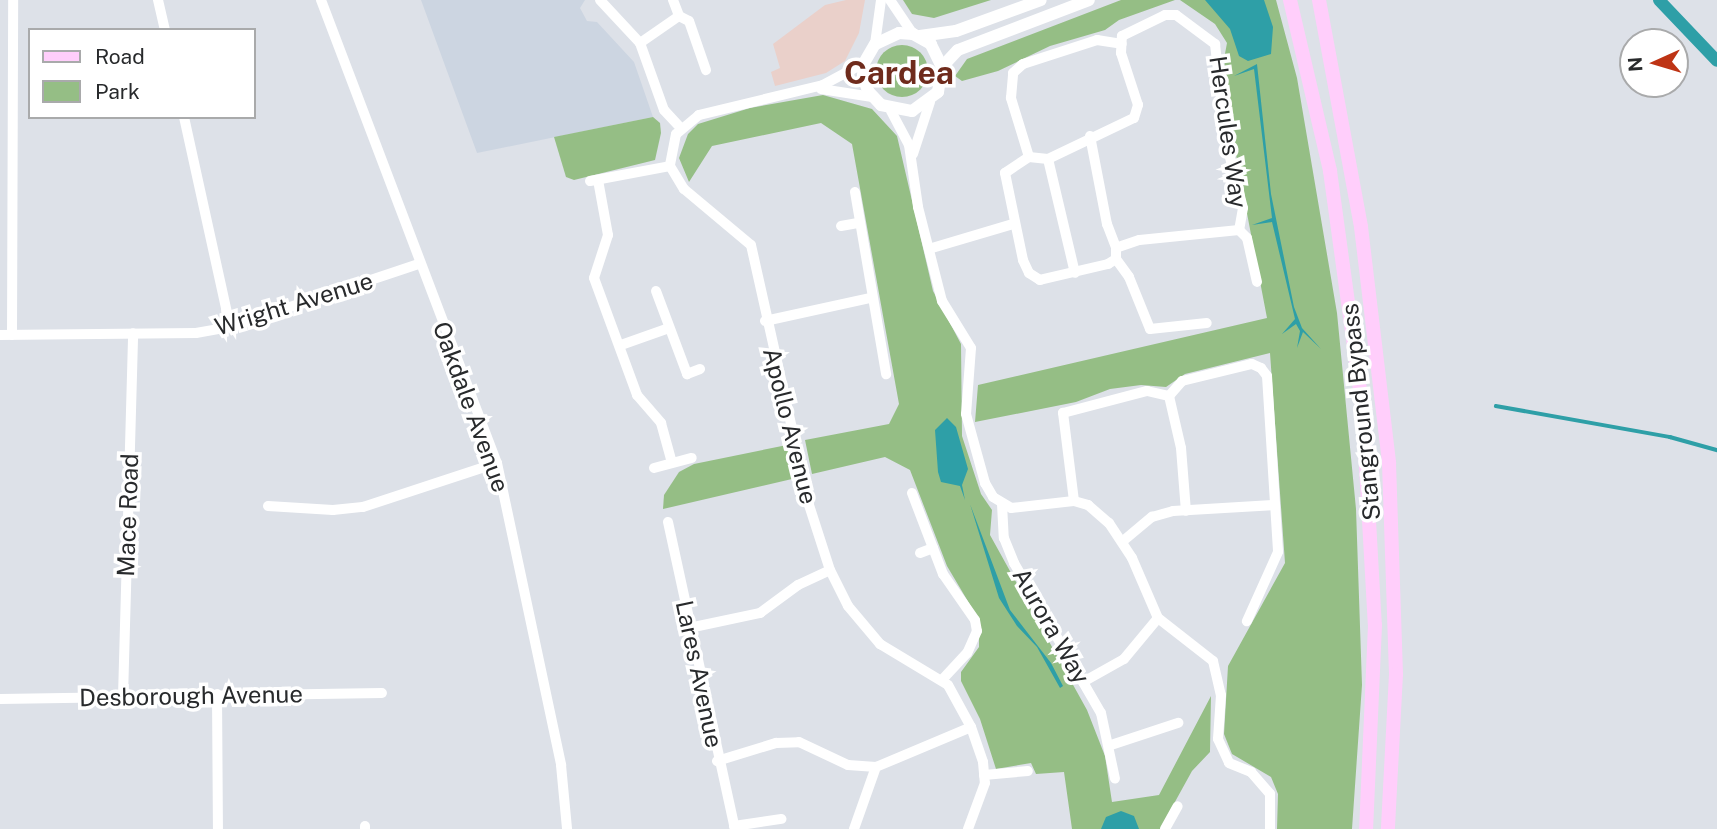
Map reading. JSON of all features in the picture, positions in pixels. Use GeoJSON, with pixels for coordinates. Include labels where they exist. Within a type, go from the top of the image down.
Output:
{"type":"FeatureCollection","features":[{"type":"Feature","properties":{"kind":"main road","name":"Stanground Bypass"},"geometry":{"type":"LineString","coordinates":[[1290,0],[1329,172],[1363,414],[1375,625],[1366,829]]}},
{"type":"Feature","properties":{"kind":"main road","name":"Stanground Bypass"},"geometry":{"type":"LineString","coordinates":[[1319,0],[1361,227],[1389,463],[1396,674],[1388,829]]}},
{"type":"Feature","properties":{"kind":"street"},"geometry":{"type":"LineString","coordinates":[[12,335],[13,0]]}},
{"type":"Feature","properties":{"kind":"street"},"geometry":{"type":"LineString","coordinates":[[158,0],[165,28]]}},
{"type":"Feature","properties":{"kind":"street","name":"Oakdale Avenue"},"geometry":{"type":"LineString","coordinates":[[321,0],[418,264],[497,463],[558,752],[567,829]]}},
{"type":"Feature","properties":{"kind":"street"},"geometry":{"type":"LineString","coordinates":[[600,0],[640,43],[664,110],[680,127]]}},
{"type":"Feature","properties":{"kind":"street"},"geometry":{"type":"LineString","coordinates":[[673,0],[678,16],[689,21],[706,70]]}},
{"type":"Feature","properties":{"kind":"street"},"geometry":{"type":"LineString","coordinates":[[672,463],[660,423],[637,395],[621,345],[594,278],[608,235],[594,181],[670,166],[672,142],[680,127],[715,108],[807,89],[836,80],[864,63],[875,44],[881,0]]}},
{"type":"Feature","properties":{"kind":"street"},"geometry":{"type":"LineString","coordinates":[[890,0],[916,35],[931,44],[942,67],[942,80],[916,135],[912,165]]}},
{"type":"Feature","properties":{"kind":"street"},"geometry":{"type":"LineString","coordinates":[[875,44],[886,36],[956,31],[1041,0]]}},
{"type":"Feature","properties":{"kind":"street"},"geometry":{"type":"LineString","coordinates":[[942,67],[958,50],[1089,0]]}},
{"type":"Feature","properties":{"kind":"street","name":"Hercules Way"},"geometry":{"type":"LineString","coordinates":[[1122,44],[1129,29],[1165,15],[1176,15],[1215,44],[1226,142],[1242,208],[1239,230]]}},
{"type":"Feature","properties":{"kind":"street"},"geometry":{"type":"LineString","coordinates":[[640,43],[678,16]]}},
{"type":"Feature","properties":{"kind":"street"},"geometry":{"type":"LineString","coordinates":[[1029,157],[1011,98],[1013,73],[1023,64],[1097,40],[1122,44],[1138,105],[1134,118],[1090,136],[1048,159],[1029,157],[1005,173],[1013,224],[1029,273],[1040,280],[1075,273],[1139,240],[1239,230],[1247,238],[1257,282]]}},
{"type":"Feature","properties":{"kind":"street"},"geometry":{"type":"LineString","coordinates":[[864,63],[865,85],[872,97],[891,111],[905,134],[918,207],[932,248],[942,301],[971,348],[966,414],[985,483],[1002,504],[1022,508],[1074,501],[1097,512],[1123,541],[1158,618],[1213,661],[1221,695],[1218,739],[1229,763],[1251,772],[1270,794],[1270,829]]}},
{"type":"Feature","properties":{"kind":"street"},"geometry":{"type":"LineString","coordinates":[[807,89],[836,89],[872,97]]}},
{"type":"Feature","properties":{"kind":"street"},"geometry":{"type":"LineString","coordinates":[[891,111],[912,111],[930,102]]}},
{"type":"Feature","properties":{"kind":"street"},"geometry":{"type":"LineString","coordinates":[[184,119],[230,327]]}},
{"type":"Feature","properties":{"kind":"street"},"geometry":{"type":"LineString","coordinates":[[1090,136],[1107,224],[1116,253],[1150,329],[1208,323]]}},
{"type":"Feature","properties":{"kind":"street"},"geometry":{"type":"LineString","coordinates":[[1048,159],[1075,273]]}},
{"type":"Feature","properties":{"kind":"street","name":"Apollo Avenue"},"geometry":{"type":"LineString","coordinates":[[670,166],[684,189],[751,245],[765,321],[809,505],[830,570],[866,631],[880,644],[942,680],[971,727],[985,775],[979,804],[968,829]]}},
{"type":"Feature","properties":{"kind":"street"},"geometry":{"type":"LineString","coordinates":[[855,191],[876,351],[886,374]]}},
{"type":"Feature","properties":{"kind":"street"},"geometry":{"type":"LineString","coordinates":[[841,226],[858,223]]}},
{"type":"Feature","properties":{"kind":"street"},"geometry":{"type":"LineString","coordinates":[[932,248],[1013,224]]}},
{"type":"Feature","properties":{"kind":"street","name":"Wright Avenue"},"geometry":{"type":"LineString","coordinates":[[0,335],[196,333],[230,327],[418,264]]}},
{"type":"Feature","properties":{"kind":"street"},"geometry":{"type":"LineString","coordinates":[[656,291],[687,374],[700,369]]}},
{"type":"Feature","properties":{"kind":"street"},"geometry":{"type":"LineString","coordinates":[[765,321],[870,298]]}},
{"type":"Feature","properties":{"kind":"street"},"geometry":{"type":"LineString","coordinates":[[621,345],[669,328]]}},
{"type":"Feature","properties":{"kind":"street","name":"Mace Road"},"geometry":{"type":"LineString","coordinates":[[123,698],[133,333]]}},
{"type":"Feature","properties":{"kind":"street"},"geometry":{"type":"LineString","coordinates":[[1169,396],[1182,381],[1252,364],[1261,368],[1267,376],[1278,534],[1273,571],[1247,621]]}},
{"type":"Feature","properties":{"kind":"street"},"geometry":{"type":"LineString","coordinates":[[1074,501],[1063,413],[1147,390],[1169,396]]}},
{"type":"Feature","properties":{"kind":"street"},"geometry":{"type":"LineString","coordinates":[[1169,396],[1181,448],[1186,511]]}},
{"type":"Feature","properties":{"kind":"street"},"geometry":{"type":"LineString","coordinates":[[654,468],[692,458]]}},
{"type":"Feature","properties":{"kind":"street"},"geometry":{"type":"LineString","coordinates":[[268,506],[333,510],[363,507],[497,463]]}},
{"type":"Feature","properties":{"kind":"street"},"geometry":{"type":"LineString","coordinates":[[912,493],[933,548],[977,631],[967,653],[942,680]]}},
{"type":"Feature","properties":{"kind":"street","name":"Aurora Way"},"geometry":{"type":"LineString","coordinates":[[1002,504],[1004,538],[1014,563],[1083,682],[1111,745],[1115,779]]}},
{"type":"Feature","properties":{"kind":"street"},"geometry":{"type":"LineString","coordinates":[[1123,541],[1152,517],[1186,511],[1276,505]]}},
{"type":"Feature","properties":{"kind":"street","name":"Lares Avenue"},"geometry":{"type":"LineString","coordinates":[[668,522],[717,761],[734,827],[781,819]]}},
{"type":"Feature","properties":{"kind":"street"},"geometry":{"type":"LineString","coordinates":[[920,553],[933,548]]}},
{"type":"Feature","properties":{"kind":"street"},"geometry":{"type":"LineString","coordinates":[[689,628],[760,613],[798,585],[830,570]]}},
{"type":"Feature","properties":{"kind":"street"},"geometry":{"type":"LineString","coordinates":[[1083,682],[1124,659],[1158,618]]}},
{"type":"Feature","properties":{"kind":"street","name":"Desborough Avenue"},"geometry":{"type":"LineString","coordinates":[[0,699],[382,693]]}},
{"type":"Feature","properties":{"kind":"street"},"geometry":{"type":"LineString","coordinates":[[217,694],[218,829]]}},
{"type":"Feature","properties":{"kind":"street"},"geometry":{"type":"LineString","coordinates":[[1111,745],[1178,723]]}},
{"type":"Feature","properties":{"kind":"street"},"geometry":{"type":"LineString","coordinates":[[717,761],[776,743],[799,742],[848,765],[876,767],[971,727]]}},
{"type":"Feature","properties":{"kind":"street"},"geometry":{"type":"LineString","coordinates":[[855,829],[876,767]]}},
{"type":"Feature","properties":{"kind":"street"},"geometry":{"type":"LineString","coordinates":[[985,775],[1028,771]]}},
{"type":"Feature","properties":{"kind":"street"},"geometry":{"type":"LineString","coordinates":[[1165,829],[1178,806]]}},
{"type":"Feature","properties":{"kind":"shaded area"},"geometry":{"type":"Polygon","coordinates":[[[421,0],[585,0],[580,8],[587,21],[597,22],[634,62],[653,117],[477,153],[421,0]]]}},
{"type":"Feature","properties":{"kind":"shaded area"},"geometry":{"type":"Polygon","coordinates":[[[846,0],[865,0],[859,33],[845,61],[826,73],[775,86],[771,72],[780,68],[773,44],[825,5],[846,0]]]}},
{"type":"Feature","properties":{"kind":"green space"},"geometry":{"type":"Polygon","coordinates":[[[903,0],[991,0],[934,18],[912,14],[903,0]]]}},
{"type":"Feature","properties":{"kind":"green space"},"geometry":{"type":"Polygon","coordinates":[[[1121,0],[1175,0],[1119,20],[1105,30],[1050,46],[998,71],[962,81],[955,76],[967,59],[1121,0]]]}},
{"type":"Feature","properties":{"kind":"green space"},"geometry":{"type":"Polygon","coordinates":[[[1180,0],[1276,0],[1297,78],[1337,313],[1356,509],[1362,685],[1352,829],[1277,829],[1278,794],[1271,777],[1232,754],[1224,734],[1228,666],[1285,563],[1270,353],[1185,374],[1166,387],[1141,385],[1110,389],[1076,402],[975,422],[978,385],[1267,318],[1237,161],[1224,59],[1227,43],[1215,24],[1180,0]]]}},
{"type":"Feature","properties":{"kind":"green space"},"geometry":{"type":"Polygon","coordinates":[[[902,45],[921,52],[928,71],[921,90],[902,97],[883,90],[876,71],[883,52],[902,45]]]}},
{"type":"Feature","properties":{"kind":"green space"},"geometry":{"type":"Polygon","coordinates":[[[823,95],[872,109],[897,136],[933,291],[961,344],[962,436],[981,494],[992,510],[990,535],[1087,710],[1105,756],[1112,802],[1159,795],[1211,696],[1210,752],[1192,771],[1160,829],[1072,829],[1064,772],[1036,774],[1031,763],[996,769],[980,719],[961,681],[961,672],[979,647],[979,620],[947,566],[910,470],[885,457],[812,474],[805,440],[889,424],[899,404],[852,144],[821,123],[712,146],[689,182],[679,158],[688,134],[698,124],[750,108],[823,95]]]}},
{"type":"Feature","properties":{"kind":"green space"},"geometry":{"type":"Polygon","coordinates":[[[653,117],[660,123],[661,133],[655,160],[574,180],[566,177],[554,137],[653,117]]]}},
{"type":"Feature","properties":{"kind":"green space"},"geometry":{"type":"Polygon","coordinates":[[[787,445],[792,479],[663,509],[664,495],[679,472],[694,464],[787,445]]]}},
{"type":"Feature","properties":{"kind":"water"},"geometry":{"type":"Polygon","coordinates":[[[1205,0],[1264,0],[1273,27],[1271,54],[1248,61],[1239,56],[1230,29],[1205,0]]]}},
{"type":"Feature","properties":{"kind":"water"},"geometry":{"type":"Polygon","coordinates":[[[1257,64],[1271,194],[1294,307],[1302,328],[1321,349],[1303,332],[1297,348],[1300,331],[1296,324],[1282,334],[1295,319],[1272,222],[1252,225],[1272,218],[1254,69],[1234,76],[1257,64]]]}},
{"type":"Feature","properties":{"kind":"water"},"geometry":{"type":"Polygon","coordinates":[[[947,418],[956,427],[968,469],[962,485],[965,500],[960,486],[941,482],[938,472],[935,430],[947,418]]]}},
{"type":"Feature","properties":{"kind":"water"},"geometry":{"type":"Polygon","coordinates":[[[970,504],[1010,610],[1051,663],[1063,686],[1060,688],[1037,647],[1017,626],[999,598],[970,504]]]}},
{"type":"Feature","properties":{"kind":"water"},"geometry":{"type":"Polygon","coordinates":[[[1121,811],[1134,816],[1139,829],[1101,829],[1106,817],[1121,811]]]}},
{"type":"Feature","properties":{"kind":"waterway"},"geometry":{"type":"LineString","coordinates":[[1659,0],[1717,61]]}},
{"type":"Feature","properties":{"kind":"waterway"},"geometry":{"type":"LineString","coordinates":[[1496,406],[1670,437],[1717,450]]}},
{"type":"Feature","properties":{"kind":"district","name":"Cardea"},"geometry":{"type":"Point","coordinates":[899,73]}}]}
